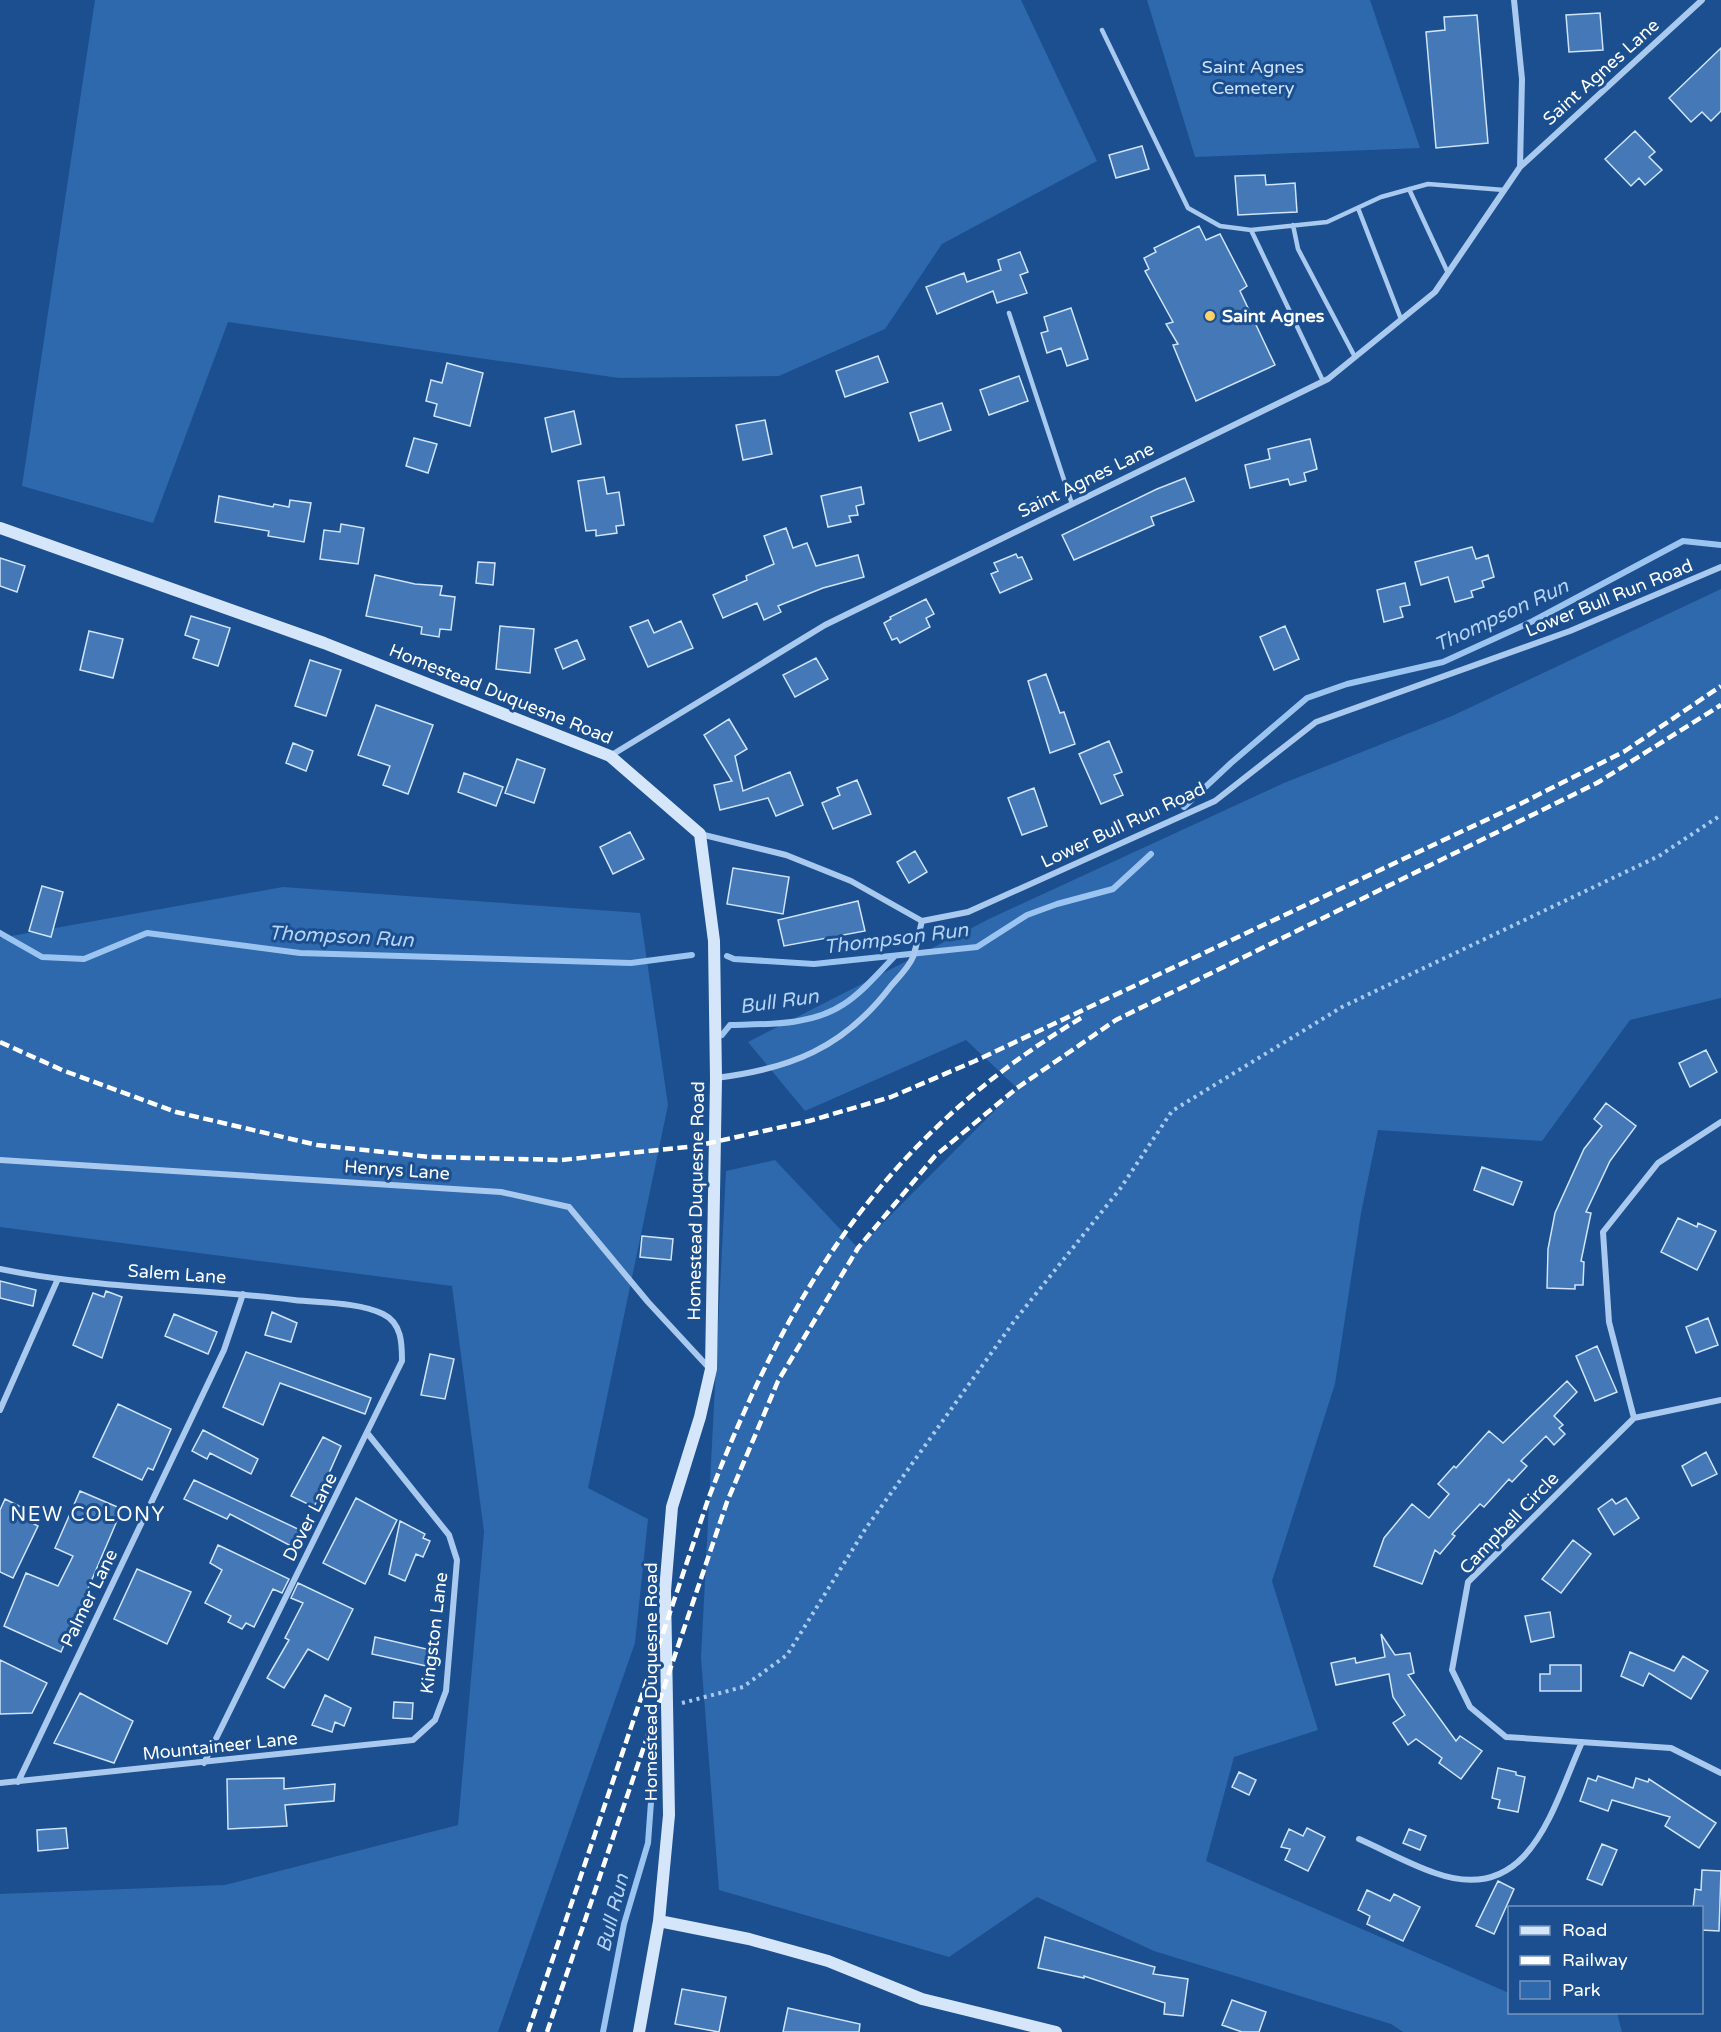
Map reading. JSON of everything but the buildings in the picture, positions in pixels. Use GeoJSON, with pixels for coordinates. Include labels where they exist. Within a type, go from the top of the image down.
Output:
{"type":"FeatureCollection","features":[{"type":"Feature","properties":{"kind":"street","name":"Saint Agnes Lane"},"geometry":{"type":"LineString","coordinates":[[1514,0],[1522,79],[1520,167]]}},
{"type":"Feature","properties":{"kind":"street","name":"Saint Agnes Lane"},"geometry":{"type":"LineString","coordinates":[[610,756],[825,625],[1323,381],[1436,292],[1520,167],[1702,0]]}},
{"type":"Feature","properties":{"kind":"street","name":"Homestead Duquesne Road"},"geometry":{"type":"LineString","coordinates":[[0,528],[324,643],[610,756],[700,834],[714,941],[716,1078],[711,1369],[700,1417],[672,1507],[665,1592],[669,1707],[669,1815],[659,1921],[639,2032]]}},
{"type":"Feature","properties":{"kind":"street","name":"Lower Bull Run Road"},"geometry":{"type":"LineString","coordinates":[[922,921],[968,912],[1215,801],[1316,722],[1570,631],[1721,567]]}},
{"type":"Feature","properties":{"kind":"street"},"geometry":{"type":"LineString","coordinates":[[700,834],[797,860],[851,881],[922,921],[912,959],[874,1008],[825,1046],[794,1062],[761,1072],[716,1078]]}},
{"type":"Feature","properties":{"kind":"street"},"geometry":{"type":"LineString","coordinates":[[1721,1122],[1658,1163],[1603,1232],[1609,1322],[1634,1418],[1721,1400]]}},
{"type":"Feature","properties":{"kind":"street","name":"Henrys Lane"},"geometry":{"type":"LineString","coordinates":[[4,1161],[501,1192],[569,1207],[648,1302],[711,1369]]}},
{"type":"Feature","properties":{"kind":"street","name":"Salem Lane"},"geometry":{"type":"LineString","coordinates":[[0,1269],[57,1281],[243,1294],[352,1307]]}},
{"type":"Feature","properties":{"kind":"street"},"geometry":{"type":"LineString","coordinates":[[0,1410],[57,1281]]}},
{"type":"Feature","properties":{"kind":"street","name":"Palmer Lane"},"geometry":{"type":"LineString","coordinates":[[18,1782],[224,1350],[243,1294]]}},
{"type":"Feature","properties":{"kind":"street","name":"Dover Lane"},"geometry":{"type":"LineString","coordinates":[[204,1763],[402,1362],[402,1335],[385,1315],[352,1307]]}},
{"type":"Feature","properties":{"kind":"street","name":"Campbell Circle"},"geometry":{"type":"LineString","coordinates":[[1634,1418],[1468,1582],[1452,1670],[1470,1707],[1506,1737],[1671,1748],[1721,1773]]}},
{"type":"Feature","properties":{"kind":"street","name":"Kingston Lane"},"geometry":{"type":"LineString","coordinates":[[368,1434],[448,1535],[457,1560],[447,1683],[435,1720]]}},
{"type":"Feature","properties":{"kind":"street","name":"Mountaineer Lane"},"geometry":{"type":"LineString","coordinates":[[0,1783],[413,1740],[435,1720]]}},
{"type":"Feature","properties":{"kind":"street"},"geometry":{"type":"LineString","coordinates":[[1359,1839],[1444,1875],[1464,1880],[1481,1880],[1501,1873],[1518,1864],[1536,1844],[1582,1742]]}},
{"type":"Feature","properties":{"kind":"street"},"geometry":{"type":"LineString","coordinates":[[659,1921],[771,1945],[828,1961],[922,1999],[1056,2032]]}},
{"type":"Feature","properties":{"kind":"lane"},"geometry":{"type":"LineString","coordinates":[[1102,30],[1188,208],[1220,225],[1251,230],[1327,222],[1381,197],[1428,184],[1504,190]]}},
{"type":"Feature","properties":{"kind":"lane"},"geometry":{"type":"LineString","coordinates":[[1409,189],[1448,273]]}},
{"type":"Feature","properties":{"kind":"lane"},"geometry":{"type":"LineString","coordinates":[[1358,208],[1401,319]]}},
{"type":"Feature","properties":{"kind":"lane"},"geometry":{"type":"LineString","coordinates":[[1293,225],[1299,249],[1355,357]]}},
{"type":"Feature","properties":{"kind":"lane"},"geometry":{"type":"LineString","coordinates":[[1251,230],[1323,381]]}},
{"type":"Feature","properties":{"kind":"lane"},"geometry":{"type":"LineString","coordinates":[[1009,313],[1072,504]]}},
{"type":"Feature","properties":{"kind":"path"},"geometry":{"type":"LineString","coordinates":[[669,1707],[743,1687],[787,1655],[866,1527],[1015,1320],[1120,1189],[1172,1111],[1342,1007],[1659,856],[1721,815]]}},
{"type":"Feature","properties":{"kind":"green space"},"geometry":{"type":"Polygon","coordinates":[[[95,0],[1021,0],[1097,161],[942,244],[885,329],[779,376],[619,378],[228,322],[153,523],[22,486],[95,0]]]}},
{"type":"Feature","properties":{"kind":"green space","name":"Saint Agnes Cemetery"},"geometry":{"type":"Polygon","coordinates":[[[1147,0],[1370,0],[1420,148],[1195,157],[1147,0]]]}},
{"type":"Feature","properties":{"kind":"green space"},"geometry":{"type":"Polygon","coordinates":[[[1721,589],[1721,998],[1630,1020],[1542,1141],[1378,1130],[1361,1213],[1335,1384],[1272,1581],[1318,1730],[1234,1757],[1206,1861],[1508,1993],[1508,2014],[1617,2014],[1622,2032],[1403,2032],[1391,2024],[1154,1951],[1037,1897],[949,1957],[719,1890],[701,1658],[726,1171],[775,1160],[858,1248],[1017,1088],[966,1040],[805,1111],[748,1042],[991,918],[1284,783],[1452,716],[1721,589]]]}},
{"type":"Feature","properties":{"kind":"green space"},"geometry":{"type":"Polygon","coordinates":[[[283,887],[640,913],[668,1105],[588,1488],[648,1519],[635,1643],[498,2032],[0,2032],[0,1894],[225,1885],[458,1825],[484,1532],[452,1286],[0,1227],[0,938],[283,887]]]}},
{"type":"Feature","properties":{"kind":"waterway","name":"Thompson Run"},"geometry":{"type":"LineString","coordinates":[[1184,807],[1307,698],[1347,684],[1443,662],[1533,621],[1683,541],[1721,545]]}},
{"type":"Feature","properties":{"kind":"waterway","name":"Thompson Run"},"geometry":{"type":"LineString","coordinates":[[727,956],[734,959],[814,964],[977,947],[1027,915],[1057,904],[1113,889],[1151,854]]}},
{"type":"Feature","properties":{"kind":"waterway","name":"Thompson Run"},"geometry":{"type":"LineString","coordinates":[[0,933],[42,957],[84,959],[147,933],[300,953],[631,963],[692,955]]}},
{"type":"Feature","properties":{"kind":"waterway","name":"Bull Run"},"geometry":{"type":"LineString","coordinates":[[722,1035],[730,1025],[789,1022],[831,1011],[858,994],[895,956]]}},
{"type":"Feature","properties":{"kind":"waterway","name":"Bull Run"},"geometry":{"type":"LineString","coordinates":[[603,2032],[624,1924],[648,1843],[651,1802]]}},
{"type":"Feature","properties":{"kind":"railway"},"geometry":{"type":"LineString","coordinates":[[0,1042],[62,1070],[176,1112],[317,1145],[430,1157],[561,1160],[696,1146],[809,1121],[891,1097],[975,1061],[1520,804],[1625,751],[1721,686]]}},
{"type":"Feature","properties":{"kind":"railway"},"geometry":{"type":"LineString","coordinates":[[547,2032],[727,1502],[778,1381],[858,1248],[935,1156],[1017,1088],[1116,1020],[1597,783],[1721,705]]}},
{"type":"Feature","properties":{"kind":"railway"},"geometry":{"type":"LineString","coordinates":[[528,2032],[709,1497],[740,1421],[773,1351],[810,1285],[852,1223],[899,1166],[952,1113],[1012,1064],[1081,1018]]}},
{"type":"Feature","properties":{"kind":"place","name":"Saint Agnes"},"geometry":{"type":"Point","coordinates":[1210,316]}},
{"type":"Feature","properties":{"kind":"district","name":"NEW COLONY"},"geometry":{"type":"Point","coordinates":[88,1514]}}]}
